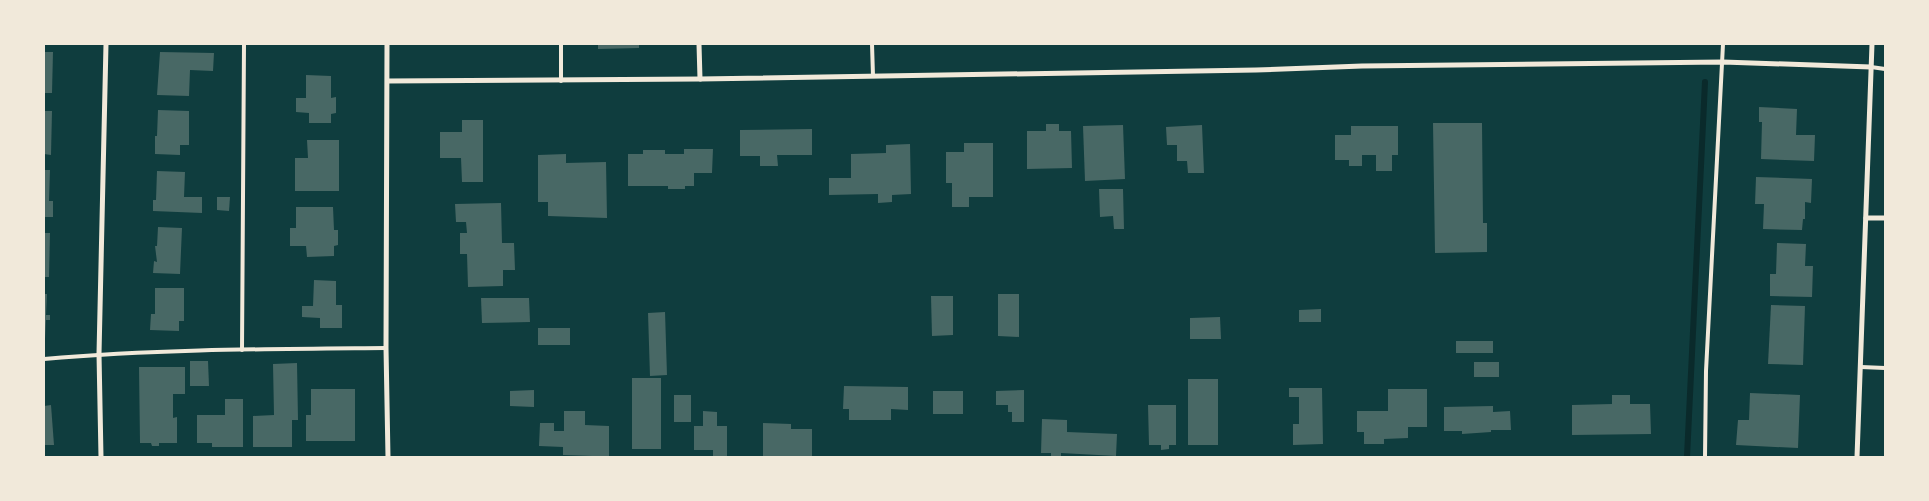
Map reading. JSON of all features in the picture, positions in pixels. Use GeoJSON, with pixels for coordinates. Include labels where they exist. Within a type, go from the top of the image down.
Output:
{"type":"FeatureCollection","features":[{"type":"Feature","properties":{"kind":"street"},"geometry":{"type":"LineString","coordinates":[[101,457],[99,354],[106,44]]}},
{"type":"Feature","properties":{"kind":"street"},"geometry":{"type":"LineString","coordinates":[[387,44],[386,348],[388,457]]}},
{"type":"Feature","properties":{"kind":"street"},"geometry":{"type":"LineString","coordinates":[[699,44],[700,79]]}},
{"type":"Feature","properties":{"kind":"street"},"geometry":{"type":"LineString","coordinates":[[1856,457],[1861,367],[1872,44]]}},
{"type":"Feature","properties":{"kind":"street"},"geometry":{"type":"LineString","coordinates":[[388,81],[561,81],[1256,70],[1362,66],[1723,62],[1871,67]]}},
{"type":"Feature","properties":{"kind":"street"},"geometry":{"type":"LineString","coordinates":[[1866,218],[1885,218]]}},
{"type":"Feature","properties":{"kind":"lane"},"geometry":{"type":"LineString","coordinates":[[242,350],[244,44]]}},
{"type":"Feature","properties":{"kind":"lane"},"geometry":{"type":"LineString","coordinates":[[561,44],[561,81]]}},
{"type":"Feature","properties":{"kind":"lane"},"geometry":{"type":"LineString","coordinates":[[872,44],[873,76]]}},
{"type":"Feature","properties":{"kind":"lane"},"geometry":{"type":"LineString","coordinates":[[1705,457],[1706,372],[1723,44]]}},
{"type":"Feature","properties":{"kind":"lane"},"geometry":{"type":"LineString","coordinates":[[1871,67],[1885,68]]}},
{"type":"Feature","properties":{"kind":"lane"},"geometry":{"type":"LineString","coordinates":[[44,358],[99,354],[386,348]]}},
{"type":"Feature","properties":{"kind":"lane"},"geometry":{"type":"LineString","coordinates":[[1861,367],[1885,368]]}},
{"type":"Feature","properties":{"kind":"building"},"geometry":{"type":"Polygon","coordinates":[[[598,44],[639,44],[639,48],[598,49],[598,44]]]}},
{"type":"Feature","properties":{"kind":"building"},"geometry":{"type":"Polygon","coordinates":[[[44,52],[53,52],[52,93],[44,93],[44,52]]]}},
{"type":"Feature","properties":{"kind":"building"},"geometry":{"type":"Polygon","coordinates":[[[160,52],[214,53],[213,71],[190,70],[189,96],[157,95],[160,52]]]}},
{"type":"Feature","properties":{"kind":"building"},"geometry":{"type":"Polygon","coordinates":[[[306,75],[331,76],[331,98],[336,97],[336,113],[331,114],[331,123],[309,123],[309,113],[296,112],[296,98],[306,98],[306,75]]]}},
{"type":"Feature","properties":{"kind":"building"},"geometry":{"type":"Polygon","coordinates":[[[1759,107],[1797,109],[1796,135],[1815,135],[1814,161],[1761,159],[1762,122],[1759,122],[1759,107]]]}},
{"type":"Feature","properties":{"kind":"building"},"geometry":{"type":"Polygon","coordinates":[[[158,110],[189,111],[189,145],[180,145],[180,155],[155,154],[158,110]]]}},
{"type":"Feature","properties":{"kind":"building"},"geometry":{"type":"Polygon","coordinates":[[[44,111],[52,111],[51,155],[44,154],[44,111]]]}},
{"type":"Feature","properties":{"kind":"building"},"geometry":{"type":"Polygon","coordinates":[[[462,120],[483,120],[483,182],[462,182],[461,158],[440,158],[440,132],[462,132],[462,120]]]}},
{"type":"Feature","properties":{"kind":"building"},"geometry":{"type":"Polygon","coordinates":[[[1433,123],[1482,123],[1483,223],[1487,223],[1487,252],[1435,253],[1433,123]]]}},
{"type":"Feature","properties":{"kind":"building"},"geometry":{"type":"Polygon","coordinates":[[[1046,124],[1059,124],[1059,131],[1071,131],[1072,168],[1027,169],[1027,131],[1046,131],[1046,124]]]}},
{"type":"Feature","properties":{"kind":"building"},"geometry":{"type":"Polygon","coordinates":[[[1123,125],[1125,179],[1085,181],[1083,126],[1123,125]]]}},
{"type":"Feature","properties":{"kind":"building"},"geometry":{"type":"Polygon","coordinates":[[[1202,125],[1204,173],[1188,173],[1187,161],[1177,161],[1177,145],[1167,145],[1166,127],[1202,125]]]}},
{"type":"Feature","properties":{"kind":"building"},"geometry":{"type":"Polygon","coordinates":[[[1351,126],[1398,126],[1398,155],[1392,155],[1392,171],[1376,171],[1376,155],[1362,155],[1362,166],[1349,166],[1349,160],[1335,160],[1335,135],[1351,135],[1351,126]]]}},
{"type":"Feature","properties":{"kind":"building"},"geometry":{"type":"Polygon","coordinates":[[[812,129],[812,155],[777,155],[778,166],[760,166],[760,156],[740,156],[740,130],[812,129]]]}},
{"type":"Feature","properties":{"kind":"building"},"geometry":{"type":"Polygon","coordinates":[[[307,140],[339,140],[339,191],[295,191],[295,158],[308,158],[307,140]]]}},
{"type":"Feature","properties":{"kind":"building"},"geometry":{"type":"Polygon","coordinates":[[[964,143],[993,143],[993,197],[969,197],[969,207],[952,207],[952,183],[946,183],[946,152],[964,152],[964,143]]]}},
{"type":"Feature","properties":{"kind":"building"},"geometry":{"type":"Polygon","coordinates":[[[910,144],[911,194],[892,195],[892,202],[878,203],[878,194],[829,195],[829,178],[851,178],[851,154],[886,153],[886,145],[910,144]]]}},
{"type":"Feature","properties":{"kind":"building"},"geometry":{"type":"Polygon","coordinates":[[[684,149],[713,149],[712,173],[694,173],[694,186],[685,186],[685,189],[668,189],[668,186],[628,186],[628,154],[643,154],[643,150],[665,150],[665,154],[684,154],[684,149]]]}},
{"type":"Feature","properties":{"kind":"building"},"geometry":{"type":"Polygon","coordinates":[[[566,154],[566,163],[606,162],[607,218],[548,216],[548,202],[538,202],[538,155],[566,154]]]}},
{"type":"Feature","properties":{"kind":"building"},"geometry":{"type":"Polygon","coordinates":[[[44,170],[50,170],[49,201],[53,201],[53,217],[44,217],[44,170]]]}},
{"type":"Feature","properties":{"kind":"building"},"geometry":{"type":"Polygon","coordinates":[[[157,171],[185,172],[184,197],[202,197],[202,213],[153,211],[153,200],[156,200],[157,171]]]}},
{"type":"Feature","properties":{"kind":"building"},"geometry":{"type":"Polygon","coordinates":[[[1756,177],[1812,179],[1811,203],[1805,202],[1805,219],[1803,219],[1802,230],[1763,229],[1764,204],[1755,204],[1756,177]]]}},
{"type":"Feature","properties":{"kind":"building"},"geometry":{"type":"Polygon","coordinates":[[[1099,189],[1123,189],[1124,229],[1114,229],[1113,216],[1100,217],[1099,189]]]}},
{"type":"Feature","properties":{"kind":"building"},"geometry":{"type":"Polygon","coordinates":[[[217,197],[230,197],[229,211],[217,210],[217,197]]]}},
{"type":"Feature","properties":{"kind":"building"},"geometry":{"type":"Polygon","coordinates":[[[501,203],[502,243],[514,243],[515,270],[503,270],[503,286],[468,287],[467,254],[460,254],[460,233],[467,233],[466,222],[456,222],[455,204],[501,203]]]}},
{"type":"Feature","properties":{"kind":"building"},"geometry":{"type":"Polygon","coordinates":[[[296,207],[333,207],[334,230],[338,230],[338,245],[334,246],[334,256],[307,257],[306,246],[290,246],[290,228],[296,228],[296,207]]]}},
{"type":"Feature","properties":{"kind":"building"},"geometry":{"type":"Polygon","coordinates":[[[158,227],[182,228],[180,274],[153,273],[154,261],[157,262],[155,246],[157,246],[158,227]]]}},
{"type":"Feature","properties":{"kind":"building"},"geometry":{"type":"Polygon","coordinates":[[[44,233],[50,233],[49,277],[44,277],[44,233]]]}},
{"type":"Feature","properties":{"kind":"building"},"geometry":{"type":"Polygon","coordinates":[[[1777,243],[1806,244],[1805,266],[1813,266],[1812,297],[1770,296],[1770,274],[1776,274],[1777,243]]]}},
{"type":"Feature","properties":{"kind":"building"},"geometry":{"type":"Polygon","coordinates":[[[314,280],[336,281],[336,305],[342,305],[342,328],[320,328],[320,318],[302,317],[302,306],[313,306],[314,280]]]}},
{"type":"Feature","properties":{"kind":"building"},"geometry":{"type":"Polygon","coordinates":[[[155,288],[184,288],[184,321],[179,321],[179,331],[150,330],[151,314],[155,314],[155,288]]]}},
{"type":"Feature","properties":{"kind":"building"},"geometry":{"type":"Polygon","coordinates":[[[44,294],[47,294],[46,315],[50,315],[50,320],[46,320],[45,339],[44,339],[44,294]]]}},
{"type":"Feature","properties":{"kind":"building"},"geometry":{"type":"Polygon","coordinates":[[[998,294],[1019,294],[1019,337],[998,336],[998,294]]]}},
{"type":"Feature","properties":{"kind":"building"},"geometry":{"type":"Polygon","coordinates":[[[931,296],[953,296],[953,335],[932,336],[931,296]]]}},
{"type":"Feature","properties":{"kind":"building"},"geometry":{"type":"Polygon","coordinates":[[[481,298],[529,298],[530,322],[482,323],[481,298]]]}},
{"type":"Feature","properties":{"kind":"building"},"geometry":{"type":"Polygon","coordinates":[[[1771,305],[1805,306],[1803,365],[1768,364],[1771,305]]]}},
{"type":"Feature","properties":{"kind":"building"},"geometry":{"type":"Polygon","coordinates":[[[1321,309],[1321,322],[1299,322],[1299,310],[1321,309]]]}},
{"type":"Feature","properties":{"kind":"building"},"geometry":{"type":"Polygon","coordinates":[[[665,312],[667,375],[650,376],[648,313],[665,312]]]}},
{"type":"Feature","properties":{"kind":"building"},"geometry":{"type":"Polygon","coordinates":[[[1220,317],[1221,339],[1190,339],[1190,318],[1220,317]]]}},
{"type":"Feature","properties":{"kind":"building"},"geometry":{"type":"Polygon","coordinates":[[[538,328],[570,328],[570,345],[538,345],[538,328]]]}},
{"type":"Feature","properties":{"kind":"building"},"geometry":{"type":"Polygon","coordinates":[[[1456,341],[1493,341],[1493,353],[1456,353],[1456,341]]]}},
{"type":"Feature","properties":{"kind":"building"},"geometry":{"type":"Polygon","coordinates":[[[190,361],[208,361],[209,386],[190,386],[190,361]]]}},
{"type":"Feature","properties":{"kind":"building"},"geometry":{"type":"Polygon","coordinates":[[[1474,362],[1499,362],[1499,377],[1474,377],[1474,362]]]}},
{"type":"Feature","properties":{"kind":"building"},"geometry":{"type":"Polygon","coordinates":[[[297,363],[298,420],[292,420],[292,447],[253,447],[253,416],[274,415],[273,364],[297,363]]]}},
{"type":"Feature","properties":{"kind":"building"},"geometry":{"type":"Polygon","coordinates":[[[139,367],[185,367],[185,394],[173,394],[173,418],[177,417],[177,443],[159,443],[159,446],[152,446],[151,443],[140,443],[139,367]]]}},
{"type":"Feature","properties":{"kind":"building"},"geometry":{"type":"Polygon","coordinates":[[[632,378],[661,378],[661,449],[632,449],[632,378]]]}},
{"type":"Feature","properties":{"kind":"building"},"geometry":{"type":"Polygon","coordinates":[[[1188,379],[1218,379],[1218,445],[1188,445],[1188,379]]]}},
{"type":"Feature","properties":{"kind":"building"},"geometry":{"type":"Polygon","coordinates":[[[844,386],[908,387],[908,410],[891,409],[891,420],[849,420],[849,409],[843,409],[844,386]]]}},
{"type":"Feature","properties":{"kind":"building"},"geometry":{"type":"Polygon","coordinates":[[[1289,388],[1322,388],[1323,444],[1293,445],[1293,424],[1299,424],[1299,397],[1289,397],[1289,388]]]}},
{"type":"Feature","properties":{"kind":"building"},"geometry":{"type":"Polygon","coordinates":[[[311,389],[355,389],[355,441],[306,441],[306,415],[311,415],[311,389]]]}},
{"type":"Feature","properties":{"kind":"building"},"geometry":{"type":"Polygon","coordinates":[[[1388,389],[1427,389],[1427,427],[1408,427],[1408,438],[1384,439],[1384,444],[1364,444],[1364,432],[1357,432],[1357,411],[1388,411],[1388,389]]]}},
{"type":"Feature","properties":{"kind":"building"},"geometry":{"type":"Polygon","coordinates":[[[534,390],[534,407],[510,406],[510,391],[534,390]]]}},
{"type":"Feature","properties":{"kind":"building"},"geometry":{"type":"Polygon","coordinates":[[[1024,390],[1024,422],[1012,422],[1012,412],[1008,412],[1008,405],[996,405],[996,391],[1024,390]]]}},
{"type":"Feature","properties":{"kind":"building"},"geometry":{"type":"Polygon","coordinates":[[[933,391],[963,391],[963,414],[933,414],[933,391]]]}},
{"type":"Feature","properties":{"kind":"building"},"geometry":{"type":"Polygon","coordinates":[[[1750,393],[1800,395],[1798,448],[1736,445],[1738,420],[1749,420],[1750,393]]]}},
{"type":"Feature","properties":{"kind":"building"},"geometry":{"type":"Polygon","coordinates":[[[674,395],[691,395],[691,422],[674,422],[674,395]]]}},
{"type":"Feature","properties":{"kind":"building"},"geometry":{"type":"Polygon","coordinates":[[[1612,395],[1630,395],[1630,404],[1650,404],[1651,434],[1572,435],[1572,405],[1612,404],[1612,395]]]}},
{"type":"Feature","properties":{"kind":"building"},"geometry":{"type":"Polygon","coordinates":[[[225,399],[243,399],[243,447],[212,447],[212,443],[197,443],[197,415],[225,415],[225,399]]]}},
{"type":"Feature","properties":{"kind":"building"},"geometry":{"type":"Polygon","coordinates":[[[51,405],[54,445],[44,445],[44,406],[51,405]]]}},
{"type":"Feature","properties":{"kind":"building"},"geometry":{"type":"Polygon","coordinates":[[[1148,405],[1176,405],[1176,445],[1169,445],[1169,449],[1161,450],[1161,445],[1149,445],[1148,405]]]}},
{"type":"Feature","properties":{"kind":"building"},"geometry":{"type":"Polygon","coordinates":[[[1493,406],[1493,412],[1510,411],[1511,430],[1491,430],[1491,432],[1462,434],[1462,431],[1444,431],[1444,407],[1493,406]]]}},
{"type":"Feature","properties":{"kind":"building"},"geometry":{"type":"Polygon","coordinates":[[[564,411],[585,411],[585,425],[609,426],[609,456],[563,455],[563,447],[539,446],[540,423],[554,423],[554,431],[564,431],[564,411]]]}},
{"type":"Feature","properties":{"kind":"building"},"geometry":{"type":"Polygon","coordinates":[[[703,411],[717,412],[717,426],[727,426],[727,456],[713,456],[713,450],[694,450],[694,426],[703,426],[703,411]]]}},
{"type":"Feature","properties":{"kind":"building"},"geometry":{"type":"Polygon","coordinates":[[[1042,419],[1067,420],[1067,432],[1117,434],[1116,456],[1061,453],[1061,457],[1051,457],[1051,453],[1041,453],[1042,419]]]}},
{"type":"Feature","properties":{"kind":"building"},"geometry":{"type":"Polygon","coordinates":[[[763,423],[791,424],[791,429],[812,429],[812,457],[763,457],[763,423]]]}},
{"type":"Feature","properties":{"kind":"waterway"},"geometry":{"type":"LineString","coordinates":[[1687,457],[1705,82]]}}]}
